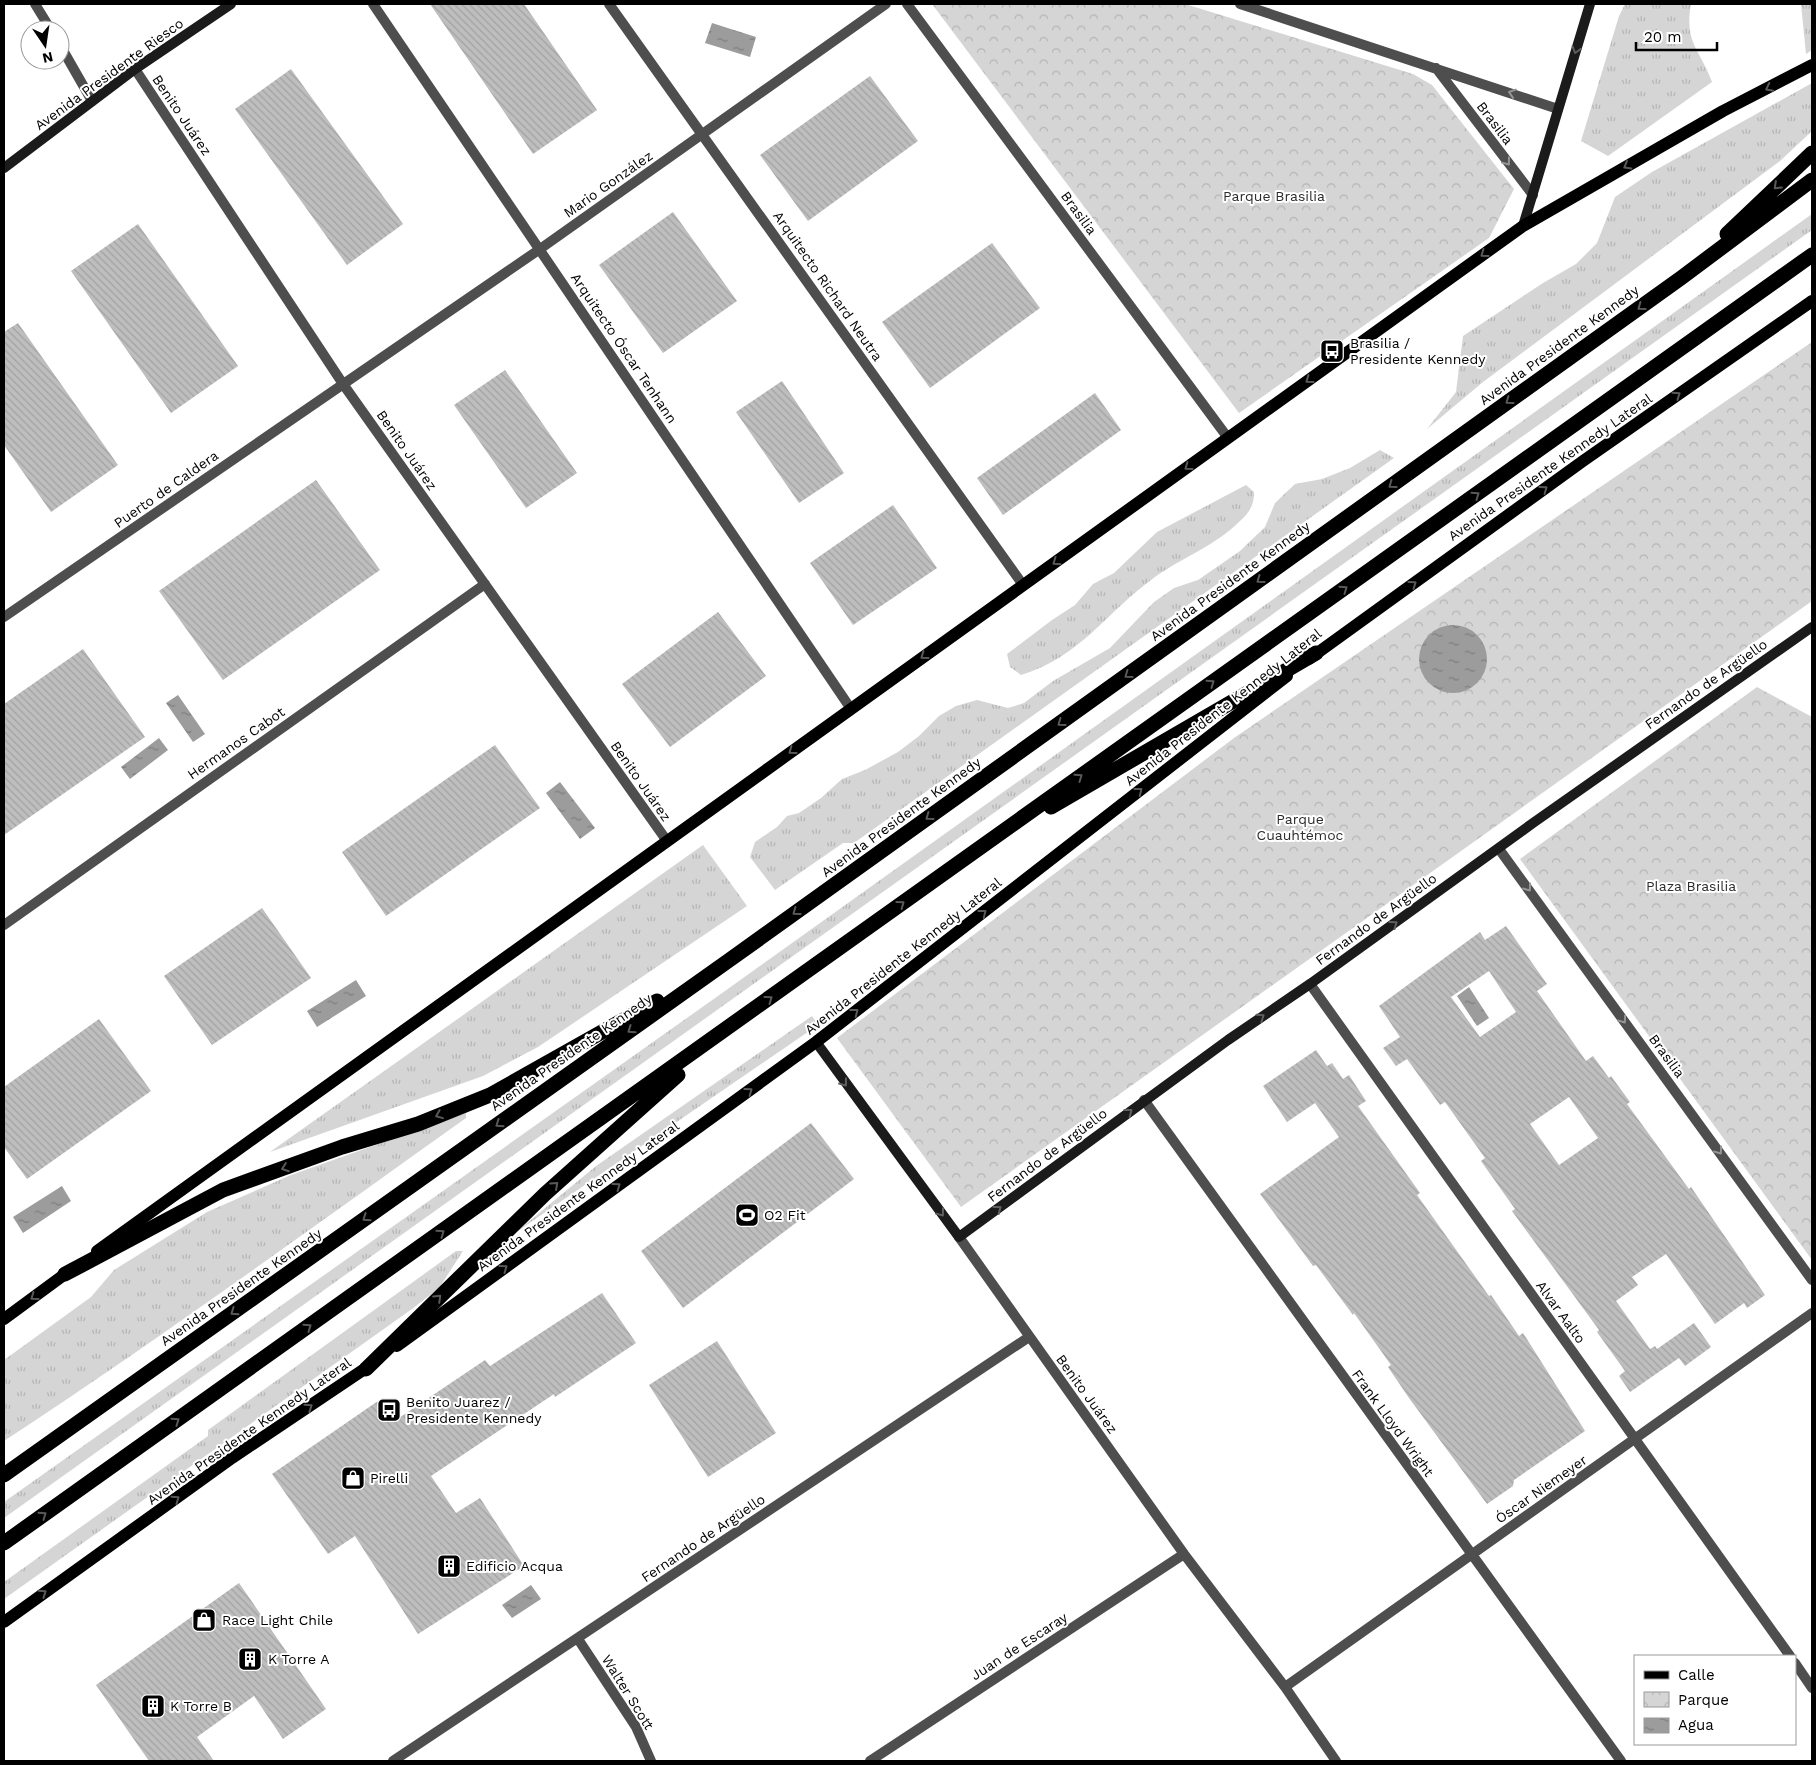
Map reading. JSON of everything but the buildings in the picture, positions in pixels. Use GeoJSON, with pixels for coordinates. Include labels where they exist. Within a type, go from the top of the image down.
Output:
{"type":"FeatureCollection","features":[{"type":"Feature","properties":{"kind":"highway"},"geometry":{"type":"LineString","coordinates":[[1681,278],[1812,153]]}},
{"type":"Feature","properties":{"kind":"highway","name":"Avenida Presidente Kennedy"},"geometry":{"type":"LineString","coordinates":[[4,1475],[728,961],[1681,278],[1812,180]]}},
{"type":"Feature","properties":{"kind":"highway"},"geometry":{"type":"LineString","coordinates":[[4,1543],[729,1028],[967,856],[1652,371],[1812,255]]}},
{"type":"Feature","properties":{"kind":"highway"},"geometry":{"type":"LineString","coordinates":[[967,856],[1316,653]]}},
{"type":"Feature","properties":{"kind":"highway"},"geometry":{"type":"LineString","coordinates":[[65,1274],[223,1190],[342,1147],[418,1124],[490,1095],[728,961]]}},
{"type":"Feature","properties":{"kind":"highway"},"geometry":{"type":"LineString","coordinates":[[366,1369],[545,1194],[729,1028]]}},
{"type":"Feature","properties":{"kind":"main road"},"geometry":{"type":"LineString","coordinates":[[4,1319],[1523,226],[1715,116],[1812,65]]}},
{"type":"Feature","properties":{"kind":"main road","name":"Avenida Presidente Kennedy Lateral"},"geometry":{"type":"LineString","coordinates":[[4,1622],[232,1458],[366,1369],[816,1042],[1316,653],[1575,466],[1812,302]]}},
{"type":"Feature","properties":{"kind":"street"},"geometry":{"type":"LineString","coordinates":[[35,4],[45,20]]}},
{"type":"Feature","properties":{"kind":"street","name":"Avenida Presidente Riesco"},"geometry":{"type":"LineString","coordinates":[[4,168],[135,69],[228,4]]}},
{"type":"Feature","properties":{"kind":"street","name":"Arquitecto Óscar Tenhann"},"geometry":{"type":"LineString","coordinates":[[373,4],[851,709]]}},
{"type":"Feature","properties":{"kind":"street","name":"Arquitecto Richard Neutra"},"geometry":{"type":"LineString","coordinates":[[610,4],[1023,585]]}},
{"type":"Feature","properties":{"kind":"street","name":"Mario González"},"geometry":{"type":"LineString","coordinates":[[343,384],[703,135],[886,4]]}},
{"type":"Feature","properties":{"kind":"street","name":"Brasilia"},"geometry":{"type":"LineString","coordinates":[[908,4],[1228,438]]}},
{"type":"Feature","properties":{"kind":"street","name":"Brasilia"},"geometry":{"type":"LineString","coordinates":[[1240,4],[1435,67],[1558,110]]}},
{"type":"Feature","properties":{"kind":"street"},"geometry":{"type":"LineString","coordinates":[[1523,226],[1590,4]]}},
{"type":"Feature","properties":{"kind":"street"},"geometry":{"type":"LineString","coordinates":[[70,62],[92,101]]}},
{"type":"Feature","properties":{"kind":"street","name":"Brasilia"},"geometry":{"type":"LineString","coordinates":[[1435,67],[1532,195]]}},
{"type":"Feature","properties":{"kind":"street","name":"Benito Juárez"},"geometry":{"type":"LineString","coordinates":[[135,69],[343,384],[667,841]]}},
{"type":"Feature","properties":{"kind":"street","name":"Puerto de Caldera"},"geometry":{"type":"LineString","coordinates":[[4,617],[343,384]]}},
{"type":"Feature","properties":{"kind":"street","name":"Hermanos Cabot"},"geometry":{"type":"LineString","coordinates":[[4,925],[484,584]]}},
{"type":"Feature","properties":{"kind":"street","name":"Fernando de Argüello"},"geometry":{"type":"LineString","coordinates":[[959,1237],[1144,1100],[1812,627]]}},
{"type":"Feature","properties":{"kind":"street","name":"Brasilia"},"geometry":{"type":"LineString","coordinates":[[1499,849],[1812,1280]]}},
{"type":"Feature","properties":{"kind":"street","name":"Alvar Aalto"},"geometry":{"type":"LineString","coordinates":[[1310,984],[1789,1655]]}},
{"type":"Feature","properties":{"kind":"street","name":"Benito Juárez"},"geometry":{"type":"LineString","coordinates":[[816,1042],[959,1237],[1184,1554],[1285,1687],[1336,1761]]}},
{"type":"Feature","properties":{"kind":"street","name":"Frank Lloyd Wright"},"geometry":{"type":"LineString","coordinates":[[1144,1100],[1471,1556],[1621,1761]]}},
{"type":"Feature","properties":{"kind":"street","name":"Óscar Niemeyer"},"geometry":{"type":"LineString","coordinates":[[1285,1687],[1812,1313]]}},
{"type":"Feature","properties":{"kind":"street","name":"Fernando de Argüello"},"geometry":{"type":"LineString","coordinates":[[393,1761],[1029,1337]]}},
{"type":"Feature","properties":{"kind":"street","name":"Juan de Escaray"},"geometry":{"type":"LineString","coordinates":[[870,1761],[1184,1554]]}},
{"type":"Feature","properties":{"kind":"street","name":"Walter Scott"},"geometry":{"type":"LineString","coordinates":[[578,1639],[636,1727],[651,1761]]}},
{"type":"Feature","properties":{"kind":"street"},"geometry":{"type":"LineString","coordinates":[[1796,1664],[1812,1688]]}},
{"type":"Feature","properties":{"kind":"green space","name":"Parque Brasilia"},"geometry":{"type":"Polygon","coordinates":[[[932,4],[1185,4],[1413,74],[1432,85],[1514,189],[1489,238],[1239,413],[932,4]]]}},
{"type":"Feature","properties":{"kind":"green space"},"geometry":{"type":"Polygon","coordinates":[[[1625,4],[1691,4],[1689,17],[1691,37],[1712,82],[1608,156],[1581,141],[1619,16],[1625,4]]]}},
{"type":"Feature","properties":{"kind":"green space"},"geometry":{"type":"Polygon","coordinates":[[[1801,4],[1812,4],[1812,50],[1806,54],[1801,4]]]}},
{"type":"Feature","properties":{"kind":"green space"},"geometry":{"type":"Polygon","coordinates":[[[1812,83],[1812,131],[1780,161],[1483,382],[1427,429],[1456,392],[1463,336],[1543,283],[1576,264],[1597,243],[1615,197],[1652,172],[1812,83]]]}},
{"type":"Feature","properties":{"kind":"green space"},"geometry":{"type":"Polygon","coordinates":[[[1812,214],[1812,230],[4,1518],[4,1502],[725,991],[1812,214]]]}},
{"type":"Feature","properties":{"kind":"green space","name":"Parque Cuauhtémoc"},"geometry":{"type":"Polygon","coordinates":[[[1812,342],[1812,601],[961,1207],[837,1038],[1234,738],[1812,342]]]}},
{"type":"Feature","properties":{"kind":"green space"},"geometry":{"type":"Polygon","coordinates":[[[1380,450],[1394,458],[854,843],[843,843],[775,890],[750,857],[755,842],[777,827],[787,816],[799,813],[821,798],[842,779],[865,770],[898,752],[919,736],[939,716],[956,706],[977,700],[1008,708],[1024,703],[1053,681],[1110,648],[1154,602],[1174,588],[1198,580],[1240,551],[1265,527],[1275,503],[1295,484],[1322,479],[1350,468],[1380,450]]]}},
{"type":"Feature","properties":{"kind":"green space"},"geometry":{"type":"Polygon","coordinates":[[[1246,485],[1254,492],[1251,508],[1230,530],[1155,577],[1077,645],[1060,657],[1042,667],[1021,675],[1010,667],[1007,654],[1075,605],[1093,584],[1114,573],[1157,532],[1246,485]]]}},
{"type":"Feature","properties":{"kind":"green space","name":"Plaza Brasilia"},"geometry":{"type":"Polygon","coordinates":[[[1757,687],[1812,717],[1812,1260],[1520,859],[1757,687]]]}},
{"type":"Feature","properties":{"kind":"green space"},"geometry":{"type":"Polygon","coordinates":[[[703,845],[747,906],[538,1047],[483,1076],[270,1152],[703,845]]]}},
{"type":"Feature","properties":{"kind":"green space"},"geometry":{"type":"Polygon","coordinates":[[[812,1016],[818,1025],[515,1233],[596,1166],[812,1016]]]}},
{"type":"Feature","properties":{"kind":"green space"},"geometry":{"type":"Polygon","coordinates":[[[466,1113],[466,1118],[294,1241],[4,1441],[4,1360],[91,1297],[114,1270],[207,1212],[291,1175],[466,1113]]]}},
{"type":"Feature","properties":{"kind":"green space"},"geometry":{"type":"Polygon","coordinates":[[[456,1251],[463,1251],[439,1288],[412,1309],[4,1599],[4,1582],[208,1436],[208,1430],[456,1251]]]}},
{"type":"Feature","properties":{"kind":"water"},"geometry":{"type":"Polygon","coordinates":[[[712,23],[756,37],[750,57],[705,43],[712,23]]]}},
{"type":"Feature","properties":{"kind":"water"},"geometry":{"type":"Polygon","coordinates":[[[1453,625],[1466,628],[1477,635],[1484,646],[1487,659],[1484,672],[1477,683],[1466,690],[1453,693],[1440,690],[1429,683],[1422,672],[1419,659],[1422,646],[1429,635],[1440,628],[1453,625]]]}},
{"type":"Feature","properties":{"kind":"water"},"geometry":{"type":"Polygon","coordinates":[[[178,695],[205,734],[193,742],[166,703],[178,695]]]}},
{"type":"Feature","properties":{"kind":"water"},"geometry":{"type":"Polygon","coordinates":[[[159,738],[168,750],[130,779],[121,767],[159,738]]]}},
{"type":"Feature","properties":{"kind":"water"},"geometry":{"type":"Polygon","coordinates":[[[560,782],[595,828],[580,839],[546,793],[560,782]]]}},
{"type":"Feature","properties":{"kind":"water"},"geometry":{"type":"Polygon","coordinates":[[[356,980],[366,996],[317,1027],[307,1011],[356,980]]]}},
{"type":"Feature","properties":{"kind":"water"},"geometry":{"type":"Polygon","coordinates":[[[1469,987],[1489,1018],[1477,1026],[1457,996],[1469,987]]]}},
{"type":"Feature","properties":{"kind":"water"},"geometry":{"type":"Polygon","coordinates":[[[62,1186],[71,1201],[23,1233],[13,1217],[62,1186]]]}},
{"type":"Feature","properties":{"kind":"water"},"geometry":{"type":"Polygon","coordinates":[[[531,1585],[541,1599],[512,1618],[502,1605],[531,1585]]]}},
{"type":"Feature","properties":{"kind":"place","name":"Brasilia / Presidente Kennedy"},"geometry":{"type":"Point","coordinates":[1332,351]}},
{"type":"Feature","properties":{"kind":"place","name":"O2 Fit"},"geometry":{"type":"Point","coordinates":[747,1215]}},
{"type":"Feature","properties":{"kind":"place","name":"Benito Juarez / Presidente Kennedy"},"geometry":{"type":"Point","coordinates":[389,1410]}},
{"type":"Feature","properties":{"kind":"place","name":"Pirelli"},"geometry":{"type":"Point","coordinates":[353,1478]}},
{"type":"Feature","properties":{"kind":"place","name":"Edificio Acqua"},"geometry":{"type":"Point","coordinates":[449,1566]}},
{"type":"Feature","properties":{"kind":"place","name":"Race Light Chile"},"geometry":{"type":"Point","coordinates":[204,1620]}},
{"type":"Feature","properties":{"kind":"place","name":"K Torre A"},"geometry":{"type":"Point","coordinates":[250,1659]}},
{"type":"Feature","properties":{"kind":"place","name":"K Torre B"},"geometry":{"type":"Point","coordinates":[153,1706]}}]}
